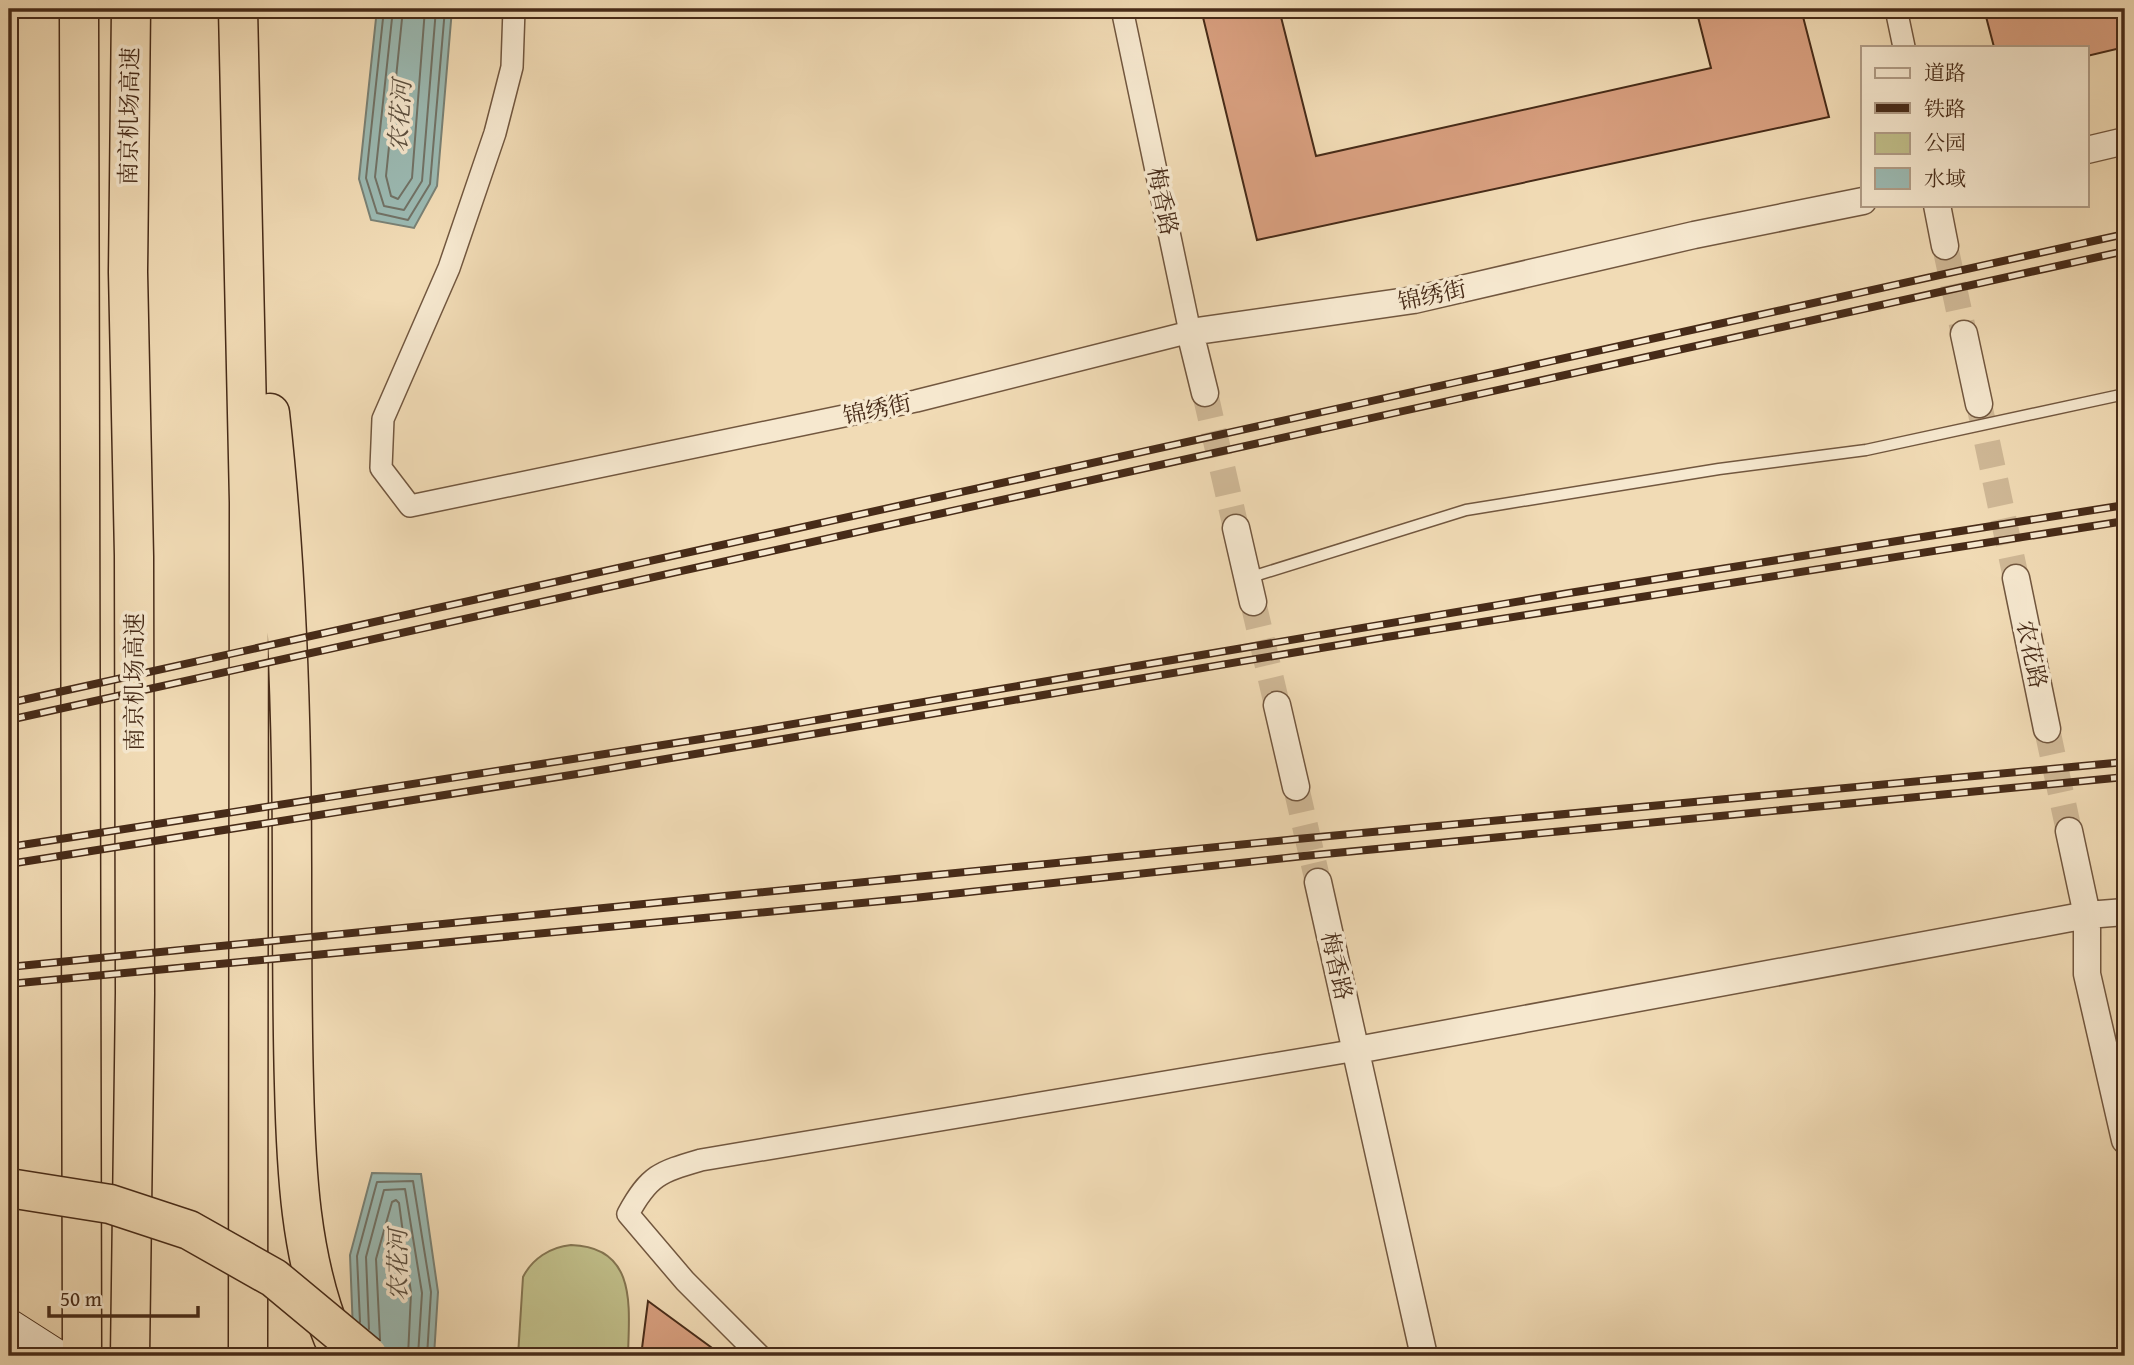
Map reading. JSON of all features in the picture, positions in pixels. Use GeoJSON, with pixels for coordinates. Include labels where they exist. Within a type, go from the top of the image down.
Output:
{"type":"FeatureCollection","features":[{"type":"Feature","properties":{"kind":"highway"},"geometry":{"type":"LineString","coordinates":[[79,9],[82,1356]]}},
{"type":"Feature","properties":{"kind":"highway","name":"南京机场高速"},"geometry":{"type":"LineString","coordinates":[[130,1356],[135,993],[134,570],[128,272],[131,9]]}},
{"type":"Feature","properties":{"kind":"highway"},"geometry":{"type":"LineString","coordinates":[[238,9],[249,502],[248,1356]]}},
{"type":"Feature","properties":{"kind":"highway"},"geometry":{"type":"LineString","coordinates":[[242,169],[281,513],[292,711],[292,1024],[296,1159],[310,1263],[323,1314],[341,1356]]}},
{"type":"Feature","properties":{"kind":"highway"},"geometry":{"type":"LineString","coordinates":[[9,1188],[110,1204],[189,1230],[274,1278],[368,1356]]}},
{"type":"Feature","properties":{"kind":"main road"},"geometry":{"type":"LineString","coordinates":[[9,1324],[59,1356]]}},
{"type":"Feature","properties":{"kind":"street","name":"锦绣街"},"geometry":{"type":"LineString","coordinates":[[514,9],[512,67],[495,134],[449,268],[383,419],[381,468],[410,506],[916,401],[1190,332],[1414,300],[1694,235],[1861,201]]}},
{"type":"Feature","properties":{"kind":"street","name":"梅香路"},"geometry":{"type":"LineString","coordinates":[[1122,9],[1205,393]]}},
{"type":"Feature","properties":{"kind":"street"},"geometry":{"type":"LineString","coordinates":[[1896,9],[1904,46]]}},
{"type":"Feature","properties":{"kind":"street"},"geometry":{"type":"LineString","coordinates":[[2088,150],[2125,141]]}},
{"type":"Feature","properties":{"kind":"street"},"geometry":{"type":"LineString","coordinates":[[1937,206],[1945,246]]}},
{"type":"Feature","properties":{"kind":"street"},"geometry":{"type":"LineString","coordinates":[[1964,334],[1979,404]]}},
{"type":"Feature","properties":{"kind":"street"},"geometry":{"type":"LineString","coordinates":[[1236,528],[1250,589]]}},
{"type":"Feature","properties":{"kind":"street","name":"农花路"},"geometry":{"type":"LineString","coordinates":[[2016,578],[2047,729]]}},
{"type":"Feature","properties":{"kind":"street"},"geometry":{"type":"LineString","coordinates":[[1277,705],[1296,787]]}},
{"type":"Feature","properties":{"kind":"street"},"geometry":{"type":"LineString","coordinates":[[2069,831],[2087,915],[2087,974],[2125,1140]]}},
{"type":"Feature","properties":{"kind":"street","name":"梅香路"},"geometry":{"type":"LineString","coordinates":[[1318,881],[1424,1356]]}},
{"type":"Feature","properties":{"kind":"street"},"geometry":{"type":"LineString","coordinates":[[760,1356],[685,1281],[628,1214],[643,1187],[666,1170],[701,1160],[1357,1050],[2087,915],[2123,920]]}},
{"type":"Feature","properties":{"kind":"lane"},"geometry":{"type":"LineString","coordinates":[[1250,589],[1466,510],[1719,469],[1866,450],[2125,394]]}},
{"type":"Feature","properties":{"kind":"green space"},"geometry":{"type":"Polygon","coordinates":[[[571,1245],[593,1248],[608,1256],[619,1268],[628,1300],[628,1356],[518,1356],[523,1277],[542,1255],[571,1245]]]}},
{"type":"Feature","properties":{"kind":"water","name":"农花河"},"geometry":{"type":"Polygon","coordinates":[[[377,9],[452,9],[437,186],[414,228],[371,220],[359,179],[377,9]]]}},
{"type":"Feature","properties":{"kind":"water","name":"农花河"},"geometry":{"type":"Polygon","coordinates":[[[372,1173],[421,1174],[438,1292],[434,1356],[354,1356],[350,1255],[372,1173]]]}},
{"type":"Feature","properties":{"kind":"building"},"geometry":{"type":"Polygon","coordinates":[[[1201,9],[1279,9],[1316,156],[1711,68],[1696,9],[1801,9],[1829,117],[1257,240],[1201,9]]]}},
{"type":"Feature","properties":{"kind":"building"},"geometry":{"type":"Polygon","coordinates":[[[1984,9],[2125,9],[2125,47],[2088,56],[2088,46],[1994,46],[1984,9]]]}},
{"type":"Feature","properties":{"kind":"building"},"geometry":{"type":"Polygon","coordinates":[[[648,1301],[723,1356],[641,1356],[648,1301]]]}},
{"type":"Feature","properties":{"kind":"tunnel"},"geometry":{"type":"LineString","coordinates":[[1945,246],[1964,334]]}},
{"type":"Feature","properties":{"kind":"tunnel"},"geometry":{"type":"LineString","coordinates":[[1205,393],[1236,528]]}},
{"type":"Feature","properties":{"kind":"tunnel"},"geometry":{"type":"LineString","coordinates":[[1979,404],[2016,578]]}},
{"type":"Feature","properties":{"kind":"tunnel"},"geometry":{"type":"LineString","coordinates":[[1253,602],[1277,705]]}},
{"type":"Feature","properties":{"kind":"tunnel"},"geometry":{"type":"LineString","coordinates":[[2047,729],[2069,831]]}},
{"type":"Feature","properties":{"kind":"tunnel"},"geometry":{"type":"LineString","coordinates":[[1296,787],[1318,882]]}},
{"type":"Feature","properties":{"kind":"railway"},"geometry":{"type":"LineString","coordinates":[[9,703],[2125,234]]}},
{"type":"Feature","properties":{"kind":"railway"},"geometry":{"type":"LineString","coordinates":[[9,720],[2125,251]]}},
{"type":"Feature","properties":{"kind":"railway"},"geometry":{"type":"LineString","coordinates":[[9,847],[746,732],[1569,593],[2125,505]]}},
{"type":"Feature","properties":{"kind":"railway"},"geometry":{"type":"LineString","coordinates":[[9,864],[577,774],[1380,638],[2125,521]]}},
{"type":"Feature","properties":{"kind":"railway"},"geometry":{"type":"LineString","coordinates":[[9,967],[1297,839],[2125,762]]}},
{"type":"Feature","properties":{"kind":"railway"},"geometry":{"type":"LineString","coordinates":[[9,984],[914,898],[1304,856],[2125,777]]}}]}
